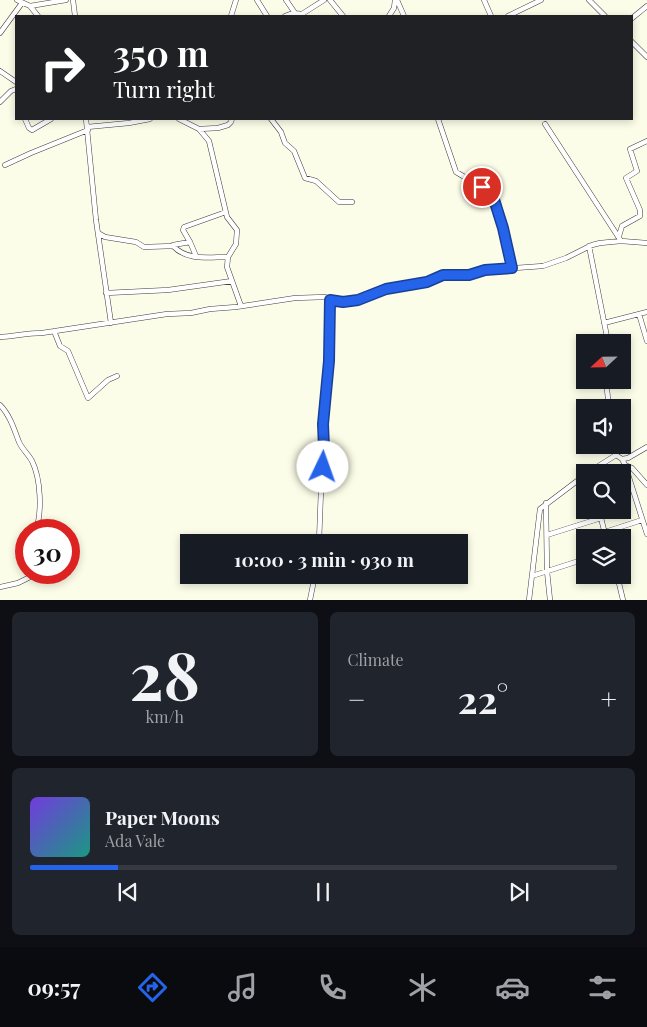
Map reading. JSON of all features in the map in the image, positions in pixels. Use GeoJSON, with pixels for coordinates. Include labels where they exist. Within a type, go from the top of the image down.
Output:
{"type":"FeatureCollection","features":[{"type":"Feature","properties":{"kind":"street"},"geometry":{"type":"LineString","coordinates":[[30,6],[66,0]]}},
{"type":"Feature","properties":{"kind":"street"},"geometry":{"type":"LineString","coordinates":[[73,0],[75,15]]}},
{"type":"Feature","properties":{"kind":"street"},"geometry":{"type":"LineString","coordinates":[[231,15],[236,0]]}},
{"type":"Feature","properties":{"kind":"street"},"geometry":{"type":"LineString","coordinates":[[257,0],[266,15]]}},
{"type":"Feature","properties":{"kind":"street"},"geometry":{"type":"LineString","coordinates":[[286,0],[295,14]]}},
{"type":"Feature","properties":{"kind":"street"},"geometry":{"type":"LineString","coordinates":[[330,0],[342,15]]}},
{"type":"Feature","properties":{"kind":"street"},"geometry":{"type":"LineString","coordinates":[[390,15],[396,0]]}},
{"type":"Feature","properties":{"kind":"street"},"geometry":{"type":"LineString","coordinates":[[396,0],[404,15]]}},
{"type":"Feature","properties":{"kind":"street"},"geometry":{"type":"LineString","coordinates":[[484,0],[491,15]]}},
{"type":"Feature","properties":{"kind":"street"},"geometry":{"type":"LineString","coordinates":[[510,15],[542,0]]}},
{"type":"Feature","properties":{"kind":"street"},"geometry":{"type":"LineString","coordinates":[[589,0],[604,15]]}},
{"type":"Feature","properties":{"kind":"street"},"geometry":{"type":"LineString","coordinates":[[290,15],[302,14],[320,1]]}},
{"type":"Feature","properties":{"kind":"street"},"geometry":{"type":"LineString","coordinates":[[1,30],[20,2],[30,6],[37,15]]}},
{"type":"Feature","properties":{"kind":"street"},"geometry":{"type":"LineString","coordinates":[[633,17],[647,6]]}},
{"type":"Feature","properties":{"kind":"street"},"geometry":{"type":"LineString","coordinates":[[262,15],[263,10]]}},
{"type":"Feature","properties":{"kind":"street"},"geometry":{"type":"LineString","coordinates":[[633,43],[647,57]]}},
{"type":"Feature","properties":{"kind":"street"},"geometry":{"type":"LineString","coordinates":[[0,71],[15,81]]}},
{"type":"Feature","properties":{"kind":"street"},"geometry":{"type":"LineString","coordinates":[[0,102],[15,91]]}},
{"type":"Feature","properties":{"kind":"street"},"geometry":{"type":"LineString","coordinates":[[25,120],[32,130],[49,120]]}},
{"type":"Feature","properties":{"kind":"street"},"geometry":{"type":"LineString","coordinates":[[86,120],[110,323]]}},
{"type":"Feature","properties":{"kind":"street"},"geometry":{"type":"LineString","coordinates":[[6,165],[87,129],[144,120]]}},
{"type":"Feature","properties":{"kind":"street"},"geometry":{"type":"LineString","coordinates":[[181,120],[198,129],[207,136],[209,141],[228,219],[235,227],[237,235],[236,244],[228,257],[227,267],[241,306]]}},
{"type":"Feature","properties":{"kind":"street"},"geometry":{"type":"LineString","coordinates":[[198,129],[226,126],[232,120]]}},
{"type":"Feature","properties":{"kind":"street"},"geometry":{"type":"LineString","coordinates":[[272,120],[281,132],[285,143],[294,151],[305,178],[316,181],[339,202],[352,202]]}},
{"type":"Feature","properties":{"kind":"street"},"geometry":{"type":"LineString","coordinates":[[438,120],[456,172],[492,193],[503,228],[512,268]]}},
{"type":"Feature","properties":{"kind":"street"},"geometry":{"type":"LineString","coordinates":[[545,124],[620,239]]}},
{"type":"Feature","properties":{"kind":"street"},"geometry":{"type":"LineString","coordinates":[[620,239],[622,226],[640,216],[640,210],[626,178],[637,171],[630,149],[647,141]]}},
{"type":"Feature","properties":{"kind":"street"},"geometry":{"type":"LineString","coordinates":[[196,256],[184,226],[226,212]]}},
{"type":"Feature","properties":{"kind":"street"},"geometry":{"type":"LineString","coordinates":[[98,233],[105,237],[136,242],[144,247],[172,246],[190,242]]}},
{"type":"Feature","properties":{"kind":"street"},"geometry":{"type":"LineString","coordinates":[[0,337],[295,298],[325,297],[330,300],[343,302],[358,300],[386,289],[427,282],[443,275],[469,275],[485,270],[543,266],[600,242],[620,239],[647,242]]}},
{"type":"Feature","properties":{"kind":"street"},"geometry":{"type":"LineString","coordinates":[[172,246],[190,257],[228,257]]}},
{"type":"Feature","properties":{"kind":"street"},"geometry":{"type":"LineString","coordinates":[[589,246],[606,334]]}},
{"type":"Feature","properties":{"kind":"street"},"geometry":{"type":"LineString","coordinates":[[106,293],[168,290],[232,281]]}},
{"type":"Feature","properties":{"kind":"street"},"geometry":{"type":"LineString","coordinates":[[319,534],[324,448],[324,406],[329,361],[330,300]]}},
{"type":"Feature","properties":{"kind":"street"},"geometry":{"type":"LineString","coordinates":[[604,323],[647,312]]}},
{"type":"Feature","properties":{"kind":"street"},"geometry":{"type":"LineString","coordinates":[[639,314],[647,341]]}},
{"type":"Feature","properties":{"kind":"street"},"geometry":{"type":"LineString","coordinates":[[54,331],[60,346],[68,351],[88,398],[116,376]]}},
{"type":"Feature","properties":{"kind":"street"},"geometry":{"type":"LineString","coordinates":[[0,404],[15,427],[22,447],[33,464],[40,498],[39,519]]}},
{"type":"Feature","properties":{"kind":"street"},"geometry":{"type":"LineString","coordinates":[[622,459],[628,458],[647,447]]}},
{"type":"Feature","properties":{"kind":"street"},"geometry":{"type":"LineString","coordinates":[[602,464],[616,455],[622,459],[624,464]]}},
{"type":"Feature","properties":{"kind":"street"},"geometry":{"type":"LineString","coordinates":[[631,468],[647,485]]}},
{"type":"Feature","properties":{"kind":"street"},"geometry":{"type":"LineString","coordinates":[[529,600],[539,511],[546,503],[576,481]]}},
{"type":"Feature","properties":{"kind":"street"},"geometry":{"type":"LineString","coordinates":[[631,484],[647,534]]}},
{"type":"Feature","properties":{"kind":"street"},"geometry":{"type":"LineString","coordinates":[[546,503],[547,571],[550,600]]}},
{"type":"Feature","properties":{"kind":"street"},"geometry":{"type":"LineString","coordinates":[[547,535],[599,519]]}},
{"type":"Feature","properties":{"kind":"street"},"geometry":{"type":"LineString","coordinates":[[614,529],[642,520]]}},
{"type":"Feature","properties":{"kind":"street"},"geometry":{"type":"LineString","coordinates":[[532,576],[576,562]]}},
{"type":"Feature","properties":{"kind":"street"},"geometry":{"type":"LineString","coordinates":[[0,587],[15,584]]}},
{"type":"Feature","properties":{"kind":"street"},"geometry":{"type":"LineString","coordinates":[[310,600],[313,584]]}},
{"type":"Feature","properties":{"kind":"street"},"geometry":{"type":"LineString","coordinates":[[619,584],[623,600]]}},
{"type":"Feature","properties":{"kind":"route"},"geometry":{"type":"LineString","coordinates":[[323,467],[323,424],[329,361],[330,300],[338,302],[358,300],[396,286],[427,282],[443,275],[461,276],[485,270],[512,268],[503,228],[492,193],[482,187]]}}]}
